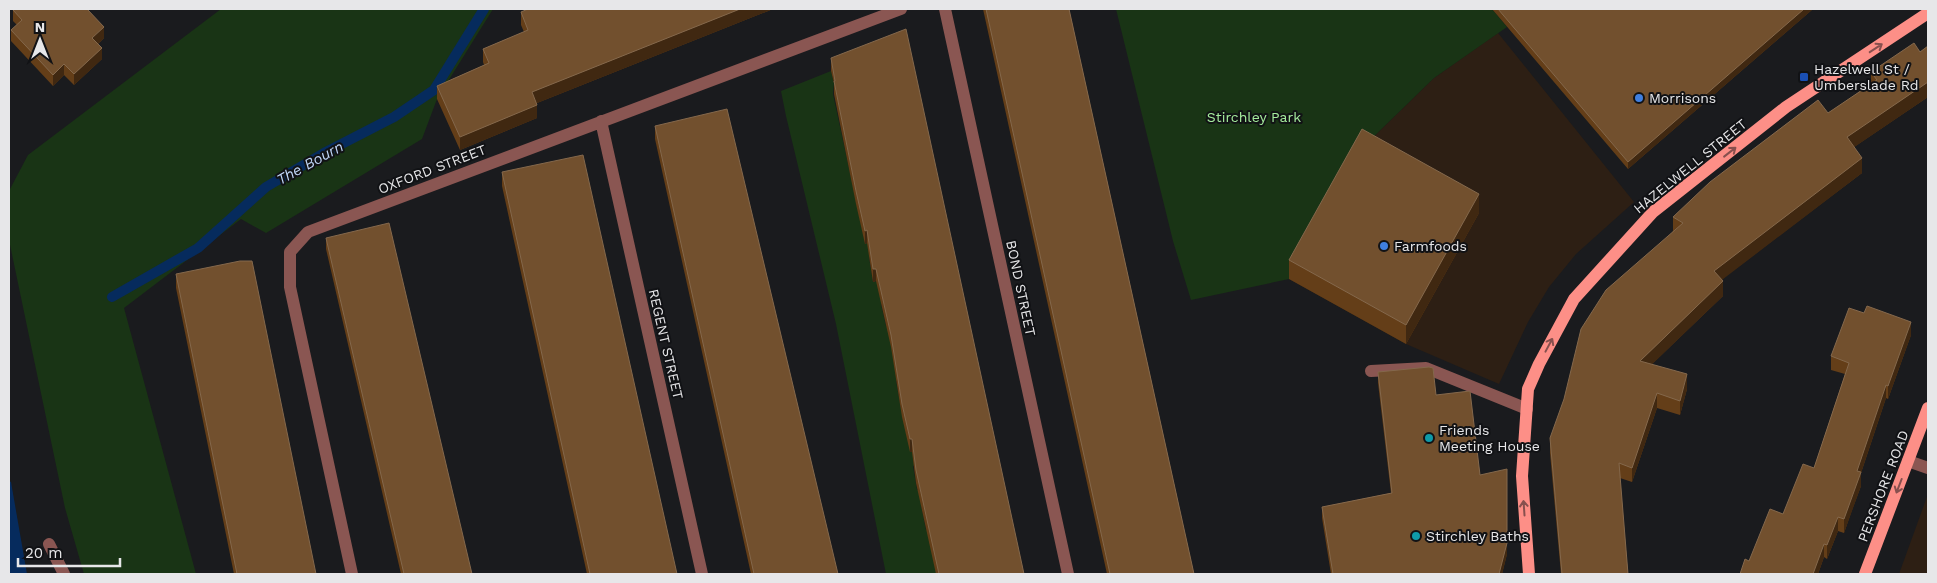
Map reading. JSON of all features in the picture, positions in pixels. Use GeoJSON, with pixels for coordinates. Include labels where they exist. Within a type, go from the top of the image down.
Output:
{"type":"FeatureCollection","features":[{"type":"Feature","properties":{"kind":"main road","name":"HAZELWELL STREET"},"geometry":{"type":"LineString","coordinates":[[1529,574],[1522,476],[1528,389],[1539,364],[1574,299],[1653,212],[1786,107],[1928,13]]}},
{"type":"Feature","properties":{"kind":"main road","name":"PERSHORE ROAD"},"geometry":{"type":"LineString","coordinates":[[1865,574],[1928,408]]}},
{"type":"Feature","properties":{"kind":"street","name":"OXFORD STREET"},"geometry":{"type":"LineString","coordinates":[[352,574],[290,287],[290,252],[308,232],[901,9]]}},
{"type":"Feature","properties":{"kind":"street","name":"BOND STREET"},"geometry":{"type":"LineString","coordinates":[[945,9],[1068,574]]}},
{"type":"Feature","properties":{"kind":"street","name":"REGENT STREET"},"geometry":{"type":"LineString","coordinates":[[601,121],[702,574]]}},
{"type":"Feature","properties":{"kind":"street"},"geometry":{"type":"LineString","coordinates":[[1371,371],[1426,368],[1527,409]]}},
{"type":"Feature","properties":{"kind":"street"},"geometry":{"type":"LineString","coordinates":[[1908,461],[1928,468]]}},
{"type":"Feature","properties":{"kind":"street"},"geometry":{"type":"LineString","coordinates":[[49,544],[64,574]]}},
{"type":"Feature","properties":{"kind":"shaded area"},"geometry":{"type":"Polygon","coordinates":[[[1498,33],[1634,202],[1576,254],[1549,287],[1528,322],[1499,384],[1406,344],[1289,279],[1362,148],[1434,78],[1498,33]]]}},
{"type":"Feature","properties":{"kind":"shaded area"},"geometry":{"type":"Polygon","coordinates":[[[1928,494],[1928,574],[1899,574],[1928,494]]]}},
{"type":"Feature","properties":{"kind":"green space"},"geometry":{"type":"Polygon","coordinates":[[[221,9],[493,9],[437,99],[422,139],[266,233],[241,219],[124,308],[196,574],[84,574],[65,508],[9,240],[9,191],[28,155],[221,9]]]}},
{"type":"Feature","properties":{"kind":"green space","name":"Stirchley Park"},"geometry":{"type":"Polygon","coordinates":[[[1116,9],[1492,9],[1507,27],[1434,78],[1362,148],[1289,279],[1191,300],[1173,241],[1116,9]]]}},
{"type":"Feature","properties":{"kind":"green space"},"geometry":{"type":"Polygon","coordinates":[[[831,71],[834,83],[833,94],[865,243],[899,236],[902,250],[869,257],[873,282],[908,275],[881,304],[886,326],[930,374],[896,381],[901,408],[945,445],[948,460],[913,466],[917,490],[953,484],[956,498],[921,505],[926,530],[961,523],[936,574],[886,574],[836,324],[786,116],[781,91],[831,71]]]}},
{"type":"Feature","properties":{"kind":"water"},"geometry":{"type":"Polygon","coordinates":[[[9,481],[11,482],[27,574],[9,574],[9,481]]]}},
{"type":"Feature","properties":{"kind":"building"},"geometry":{"type":"Polygon","coordinates":[[[87,9],[104,27],[92,38],[102,48],[74,74],[64,64],[53,75],[11,30],[22,20],[13,10],[87,9]]]}},
{"type":"Feature","properties":{"kind":"building"},"geometry":{"type":"Polygon","coordinates":[[[528,9],[740,9],[532,92],[537,105],[460,137],[437,86],[489,63],[483,49],[528,30],[521,12],[528,9]]]}},
{"type":"Feature","properties":{"kind":"building"},"geometry":{"type":"Polygon","coordinates":[[[986,9],[1069,9],[1194,574],[1110,574],[986,9]]]}},
{"type":"Feature","properties":{"kind":"building","name":"Morrisons"},"geometry":{"type":"Polygon","coordinates":[[[1498,9],[1804,9],[1628,162],[1498,9]]]}},
{"type":"Feature","properties":{"kind":"building"},"geometry":{"type":"Polygon","coordinates":[[[906,29],[1024,574],[939,574],[916,470],[912,439],[910,439],[902,404],[891,335],[876,269],[873,269],[867,230],[865,231],[856,191],[831,58],[906,29]]]}},
{"type":"Feature","properties":{"kind":"building"},"geometry":{"type":"Polygon","coordinates":[[[1914,43],[1920,52],[1928,46],[1928,82],[1847,137],[1862,158],[1714,271],[1723,281],[1640,361],[1687,374],[1680,401],[1657,393],[1632,468],[1619,463],[1628,574],[1562,574],[1550,438],[1564,399],[1581,329],[1606,290],[1683,223],[1673,217],[1710,182],[1818,100],[1828,113],[1877,80],[1871,72],[1914,43]]]}},
{"type":"Feature","properties":{"kind":"building"},"geometry":{"type":"Polygon","coordinates":[[[727,109],[838,574],[754,574],[655,126],[727,109]]]}},
{"type":"Feature","properties":{"kind":"building","name":"Farmfoods"},"geometry":{"type":"Polygon","coordinates":[[[1362,129],[1479,194],[1406,325],[1289,260],[1362,129]]]}},
{"type":"Feature","properties":{"kind":"building"},"geometry":{"type":"Polygon","coordinates":[[[583,155],[677,574],[590,574],[502,172],[583,155]]]}},
{"type":"Feature","properties":{"kind":"building"},"geometry":{"type":"Polygon","coordinates":[[[389,223],[472,574],[404,574],[326,238],[389,223]]]}},
{"type":"Feature","properties":{"kind":"building"},"geometry":{"type":"Polygon","coordinates":[[[240,261],[252,261],[316,574],[237,574],[176,274],[240,261]]]}},
{"type":"Feature","properties":{"kind":"building"},"geometry":{"type":"Polygon","coordinates":[[[1867,306],[1911,322],[1888,386],[1886,385],[1857,471],[1861,472],[1844,519],[1838,517],[1827,545],[1824,544],[1813,574],[1740,574],[1745,559],[1749,561],[1770,509],[1783,514],[1803,464],[1814,468],[1849,363],[1831,356],[1849,308],[1864,313],[1867,306]]]}},
{"type":"Feature","properties":{"kind":"building"},"geometry":{"type":"Polygon","coordinates":[[[1433,368],[1436,395],[1470,391],[1480,475],[1507,469],[1507,543],[1499,574],[1333,574],[1322,507],[1392,493],[1378,372],[1433,368]]]}},
{"type":"Feature","properties":{"kind":"waterway","name":"The Bourn"},"geometry":{"type":"LineString","coordinates":[[112,297],[198,248],[266,187],[324,153],[394,117],[434,90],[484,9]]}},
{"type":"Feature","properties":{"kind":"place","name":"Hazelwell St / Umberslade Rd"},"geometry":{"type":"Point","coordinates":[1804,77]}},
{"type":"Feature","properties":{"kind":"place","name":"Morrisons"},"geometry":{"type":"Point","coordinates":[1639,98]}},
{"type":"Feature","properties":{"kind":"place","name":"Farmfoods"},"geometry":{"type":"Point","coordinates":[1384,246]}},
{"type":"Feature","properties":{"kind":"place","name":"Friends Meeting House"},"geometry":{"type":"Point","coordinates":[1429,438]}},
{"type":"Feature","properties":{"kind":"place","name":"Stirchley Baths"},"geometry":{"type":"Point","coordinates":[1416,536]}}]}
